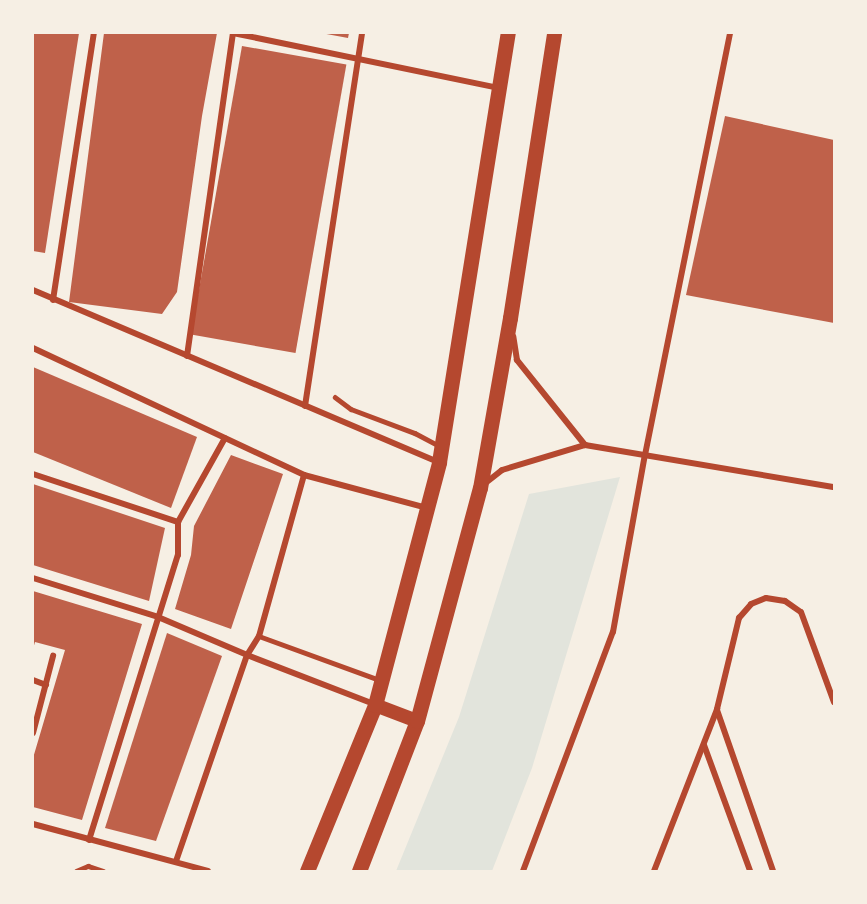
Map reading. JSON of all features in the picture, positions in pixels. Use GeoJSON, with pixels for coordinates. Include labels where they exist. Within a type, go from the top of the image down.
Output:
{"type":"FeatureCollection","features":[{"type":"Feature","properties":{"kind":"highway"},"geometry":{"type":"LineString","coordinates":[[307,871],[375,705],[440,454],[508,33]]}},
{"type":"Feature","properties":{"kind":"highway"},"geometry":{"type":"LineString","coordinates":[[358,871],[417,721],[480,488],[510,318],[554,33]]}},
{"type":"Feature","properties":{"kind":"main road"},"geometry":{"type":"LineString","coordinates":[[375,705],[417,721]]}},
{"type":"Feature","properties":{"kind":"street"},"geometry":{"type":"LineString","coordinates":[[53,300],[94,33]]}},
{"type":"Feature","properties":{"kind":"street"},"geometry":{"type":"LineString","coordinates":[[187,356],[233,33],[499,88]]}},
{"type":"Feature","properties":{"kind":"street"},"geometry":{"type":"LineString","coordinates":[[305,406],[362,33]]}},
{"type":"Feature","properties":{"kind":"street"},"geometry":{"type":"LineString","coordinates":[[523,871],[613,632],[645,455],[730,33]]}},
{"type":"Feature","properties":{"kind":"street"},"geometry":{"type":"LineString","coordinates":[[33,290],[305,406],[440,454]]}},
{"type":"Feature","properties":{"kind":"street"},"geometry":{"type":"LineString","coordinates":[[510,318],[517,360],[585,445]]}},
{"type":"Feature","properties":{"kind":"street"},"geometry":{"type":"LineString","coordinates":[[33,348],[303,475],[427,508]]}},
{"type":"Feature","properties":{"kind":"street"},"geometry":{"type":"LineString","coordinates":[[89,840],[178,555],[178,522],[225,438]]}},
{"type":"Feature","properties":{"kind":"street"},"geometry":{"type":"LineString","coordinates":[[480,488],[502,470],[585,445],[834,487]]}},
{"type":"Feature","properties":{"kind":"street"},"geometry":{"type":"LineString","coordinates":[[33,474],[178,522]]}},
{"type":"Feature","properties":{"kind":"street"},"geometry":{"type":"LineString","coordinates":[[176,861],[247,655],[259,636],[303,475]]}},
{"type":"Feature","properties":{"kind":"street"},"geometry":{"type":"LineString","coordinates":[[33,578],[158,617],[375,705]]}},
{"type":"Feature","properties":{"kind":"street"},"geometry":{"type":"LineString","coordinates":[[654,871],[717,709],[739,618],[751,604],[766,598],[785,601],[801,612],[834,702]]}},
{"type":"Feature","properties":{"kind":"street"},"geometry":{"type":"LineString","coordinates":[[33,733],[54,656]]}},
{"type":"Feature","properties":{"kind":"street"},"geometry":{"type":"LineString","coordinates":[[33,680],[46,685]]}},
{"type":"Feature","properties":{"kind":"street"},"geometry":{"type":"LineString","coordinates":[[717,709],[773,871]]}},
{"type":"Feature","properties":{"kind":"street"},"geometry":{"type":"LineString","coordinates":[[704,745],[750,871]]}},
{"type":"Feature","properties":{"kind":"street"},"geometry":{"type":"LineString","coordinates":[[33,824],[208,871]]}},
{"type":"Feature","properties":{"kind":"lane"},"geometry":{"type":"LineString","coordinates":[[335,397],[351,410],[415,434],[440,454]]}},
{"type":"Feature","properties":{"kind":"lane"},"geometry":{"type":"LineString","coordinates":[[259,636],[380,680]]}},
{"type":"Feature","properties":{"kind":"lane"},"geometry":{"type":"LineString","coordinates":[[76,871],[88,866],[103,871]]}},
{"type":"Feature","properties":{"kind":"shaded area"},"geometry":{"type":"Polygon","coordinates":[[[620,477],[532,768],[492,871],[396,871],[459,717],[529,494],[620,477]]]}},
{"type":"Feature","properties":{"kind":"building"},"geometry":{"type":"Polygon","coordinates":[[[33,33],[79,33],[45,253],[33,251],[33,33]]]}},
{"type":"Feature","properties":{"kind":"building"},"geometry":{"type":"Polygon","coordinates":[[[104,33],[217,33],[202,116],[177,292],[162,314],[69,302],[104,33]]]}},
{"type":"Feature","properties":{"kind":"building"},"geometry":{"type":"Polygon","coordinates":[[[321,33],[349,33],[348,38],[321,33]]]}},
{"type":"Feature","properties":{"kind":"building"},"geometry":{"type":"Polygon","coordinates":[[[242,46],[346,64],[296,353],[191,335],[242,46]]]}},
{"type":"Feature","properties":{"kind":"building"},"geometry":{"type":"Polygon","coordinates":[[[725,116],[834,140],[834,323],[686,295],[725,116]]]}},
{"type":"Feature","properties":{"kind":"building"},"geometry":{"type":"Polygon","coordinates":[[[33,367],[197,437],[171,508],[33,452],[33,367]]]}},
{"type":"Feature","properties":{"kind":"building"},"geometry":{"type":"Polygon","coordinates":[[[231,455],[283,474],[231,629],[175,609],[191,555],[194,526],[231,455]]]}},
{"type":"Feature","properties":{"kind":"building"},"geometry":{"type":"Polygon","coordinates":[[[33,484],[165,528],[149,601],[33,565],[33,484]]]}},
{"type":"Feature","properties":{"kind":"building"},"geometry":{"type":"Polygon","coordinates":[[[33,591],[142,624],[82,820],[33,807],[33,758],[65,650],[35,642],[33,649],[33,591]]]}},
{"type":"Feature","properties":{"kind":"building"},"geometry":{"type":"Polygon","coordinates":[[[167,633],[222,656],[156,841],[105,828],[167,633]]]}}]}
